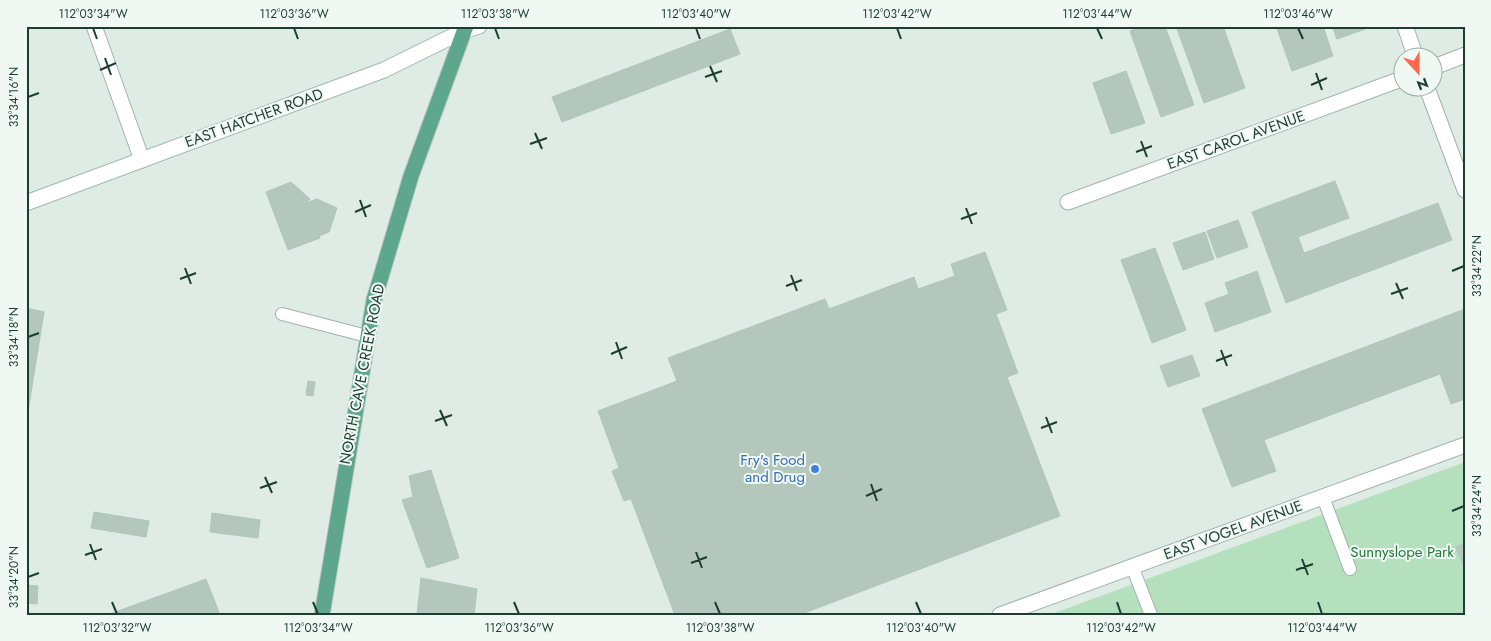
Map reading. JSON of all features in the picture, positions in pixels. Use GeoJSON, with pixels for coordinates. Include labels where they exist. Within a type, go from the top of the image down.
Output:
{"type":"FeatureCollection","features":[{"type":"Feature","properties":{"kind":"main road","name":"NORTH CAVE CREEK ROAD"},"geometry":{"type":"LineString","coordinates":[[322,615],[374,300],[408,185],[462,28]]}},
{"type":"Feature","properties":{"kind":"street"},"geometry":{"type":"LineString","coordinates":[[94,26],[142,160]]}},
{"type":"Feature","properties":{"kind":"street","name":"EAST HATCHER ROAD"},"geometry":{"type":"LineString","coordinates":[[26,203],[384,70],[462,28],[479,26]]}},
{"type":"Feature","properties":{"kind":"street"},"geometry":{"type":"LineString","coordinates":[[1405,26],[1413,48]]}},
{"type":"Feature","properties":{"kind":"street"},"geometry":{"type":"LineString","coordinates":[[1444,63],[1465,55]]}},
{"type":"Feature","properties":{"kind":"street","name":"EAST CAROL AVENUE"},"geometry":{"type":"LineString","coordinates":[[1068,202],[1394,82]]}},
{"type":"Feature","properties":{"kind":"street"},"geometry":{"type":"LineString","coordinates":[[1431,98],[1465,190]]}},
{"type":"Feature","properties":{"kind":"street","name":"EAST VOGEL AVENUE"},"geometry":{"type":"LineString","coordinates":[[1000,615],[1465,445]]}},
{"type":"Feature","properties":{"kind":"lane"},"geometry":{"type":"LineString","coordinates":[[282,314],[367,336]]}},
{"type":"Feature","properties":{"kind":"lane"},"geometry":{"type":"LineString","coordinates":[[1323,497],[1350,568]]}},
{"type":"Feature","properties":{"kind":"lane"},"geometry":{"type":"LineString","coordinates":[[1132,566],[1151,615]]}},
{"type":"Feature","properties":{"kind":"green space","name":"Sunnyslope Park"},"geometry":{"type":"Polygon","coordinates":[[[1465,462],[1465,615],[1049,615],[1465,462]]]}},
{"type":"Feature","properties":{"kind":"building"},"geometry":{"type":"Polygon","coordinates":[[[1143,26],[1165,26],[1194,105],[1161,117],[1130,31],[1143,26]]]}},
{"type":"Feature","properties":{"kind":"building"},"geometry":{"type":"Polygon","coordinates":[[[1176,26],[1223,26],[1245,88],[1204,103],[1176,26]]]}},
{"type":"Feature","properties":{"kind":"building"},"geometry":{"type":"Polygon","coordinates":[[[1276,26],[1323,26],[1333,56],[1292,71],[1276,26]]]}},
{"type":"Feature","properties":{"kind":"building"},"geometry":{"type":"Polygon","coordinates":[[[1332,26],[1367,26],[1368,28],[1337,39],[1332,26]]]}},
{"type":"Feature","properties":{"kind":"building"},"geometry":{"type":"Polygon","coordinates":[[[730,29],[740,54],[562,122],[552,97],[730,29]]]}},
{"type":"Feature","properties":{"kind":"building"},"geometry":{"type":"Polygon","coordinates":[[[1126,71],[1145,123],[1111,134],[1093,83],[1126,71]]]}},
{"type":"Feature","properties":{"kind":"building"},"geometry":{"type":"Polygon","coordinates":[[[1335,181],[1349,218],[1298,237],[1304,253],[1438,203],[1452,240],[1286,303],[1252,212],[1335,181]]]}},
{"type":"Feature","properties":{"kind":"building"},"geometry":{"type":"Polygon","coordinates":[[[291,182],[310,199],[306,203],[317,199],[337,208],[329,232],[319,236],[320,238],[288,250],[266,192],[291,182]]]}},
{"type":"Feature","properties":{"kind":"building"},"geometry":{"type":"Polygon","coordinates":[[[1238,220],[1248,247],[1217,258],[1207,231],[1238,220]]]}},
{"type":"Feature","properties":{"kind":"building"},"geometry":{"type":"Polygon","coordinates":[[[1205,232],[1214,259],[1183,270],[1173,243],[1205,232]]]}},
{"type":"Feature","properties":{"kind":"building"},"geometry":{"type":"Polygon","coordinates":[[[1155,248],[1186,330],[1152,343],[1121,260],[1155,248]]]}},
{"type":"Feature","properties":{"kind":"building"},"geometry":{"type":"Polygon","coordinates":[[[985,252],[1007,310],[996,314],[1018,373],[1007,377],[1060,516],[799,615],[675,615],[631,499],[624,501],[612,471],[619,468],[598,411],[677,381],[668,358],[825,299],[829,309],[914,277],[918,289],[955,276],[951,264],[985,252]]]}},
{"type":"Feature","properties":{"kind":"building"},"geometry":{"type":"Polygon","coordinates":[[[1257,271],[1271,312],[1215,332],[1205,303],[1229,294],[1225,283],[1257,271]]]}},
{"type":"Feature","properties":{"kind":"building"},"geometry":{"type":"Polygon","coordinates":[[[26,308],[44,312],[26,424],[26,308]]]}},
{"type":"Feature","properties":{"kind":"building"},"geometry":{"type":"Polygon","coordinates":[[[1465,309],[1465,399],[1451,404],[1440,374],[1264,440],[1276,471],[1232,487],[1202,409],[1465,309]]]}},
{"type":"Feature","properties":{"kind":"building"},"geometry":{"type":"Polygon","coordinates":[[[1192,355],[1200,376],[1168,387],[1160,366],[1192,355]]]}},
{"type":"Feature","properties":{"kind":"building"},"geometry":{"type":"Polygon","coordinates":[[[308,381],[315,382],[313,396],[306,395],[308,381]]]}},
{"type":"Feature","properties":{"kind":"building"},"geometry":{"type":"Polygon","coordinates":[[[431,470],[459,558],[427,568],[402,500],[413,497],[409,476],[431,470]]]}},
{"type":"Feature","properties":{"kind":"building"},"geometry":{"type":"Polygon","coordinates":[[[94,512],[149,521],[146,537],[91,528],[94,512]]]}},
{"type":"Feature","properties":{"kind":"building"},"geometry":{"type":"Polygon","coordinates":[[[212,513],[260,520],[258,538],[210,532],[212,513]]]}},
{"type":"Feature","properties":{"kind":"building"},"geometry":{"type":"Polygon","coordinates":[[[1465,543],[1465,570],[1456,547],[1465,543]]]}},
{"type":"Feature","properties":{"kind":"building"},"geometry":{"type":"Polygon","coordinates":[[[421,578],[477,589],[474,615],[417,615],[421,578]]]}},
{"type":"Feature","properties":{"kind":"building"},"geometry":{"type":"Polygon","coordinates":[[[206,579],[220,615],[107,615],[206,579]]]}},
{"type":"Feature","properties":{"kind":"building"},"geometry":{"type":"Polygon","coordinates":[[[26,585],[38,586],[37,604],[26,603],[26,585]]]}},
{"type":"Feature","properties":{"kind":"place","name":"Fry's Food and Drug"},"geometry":{"type":"Point","coordinates":[815,469]}}]}
